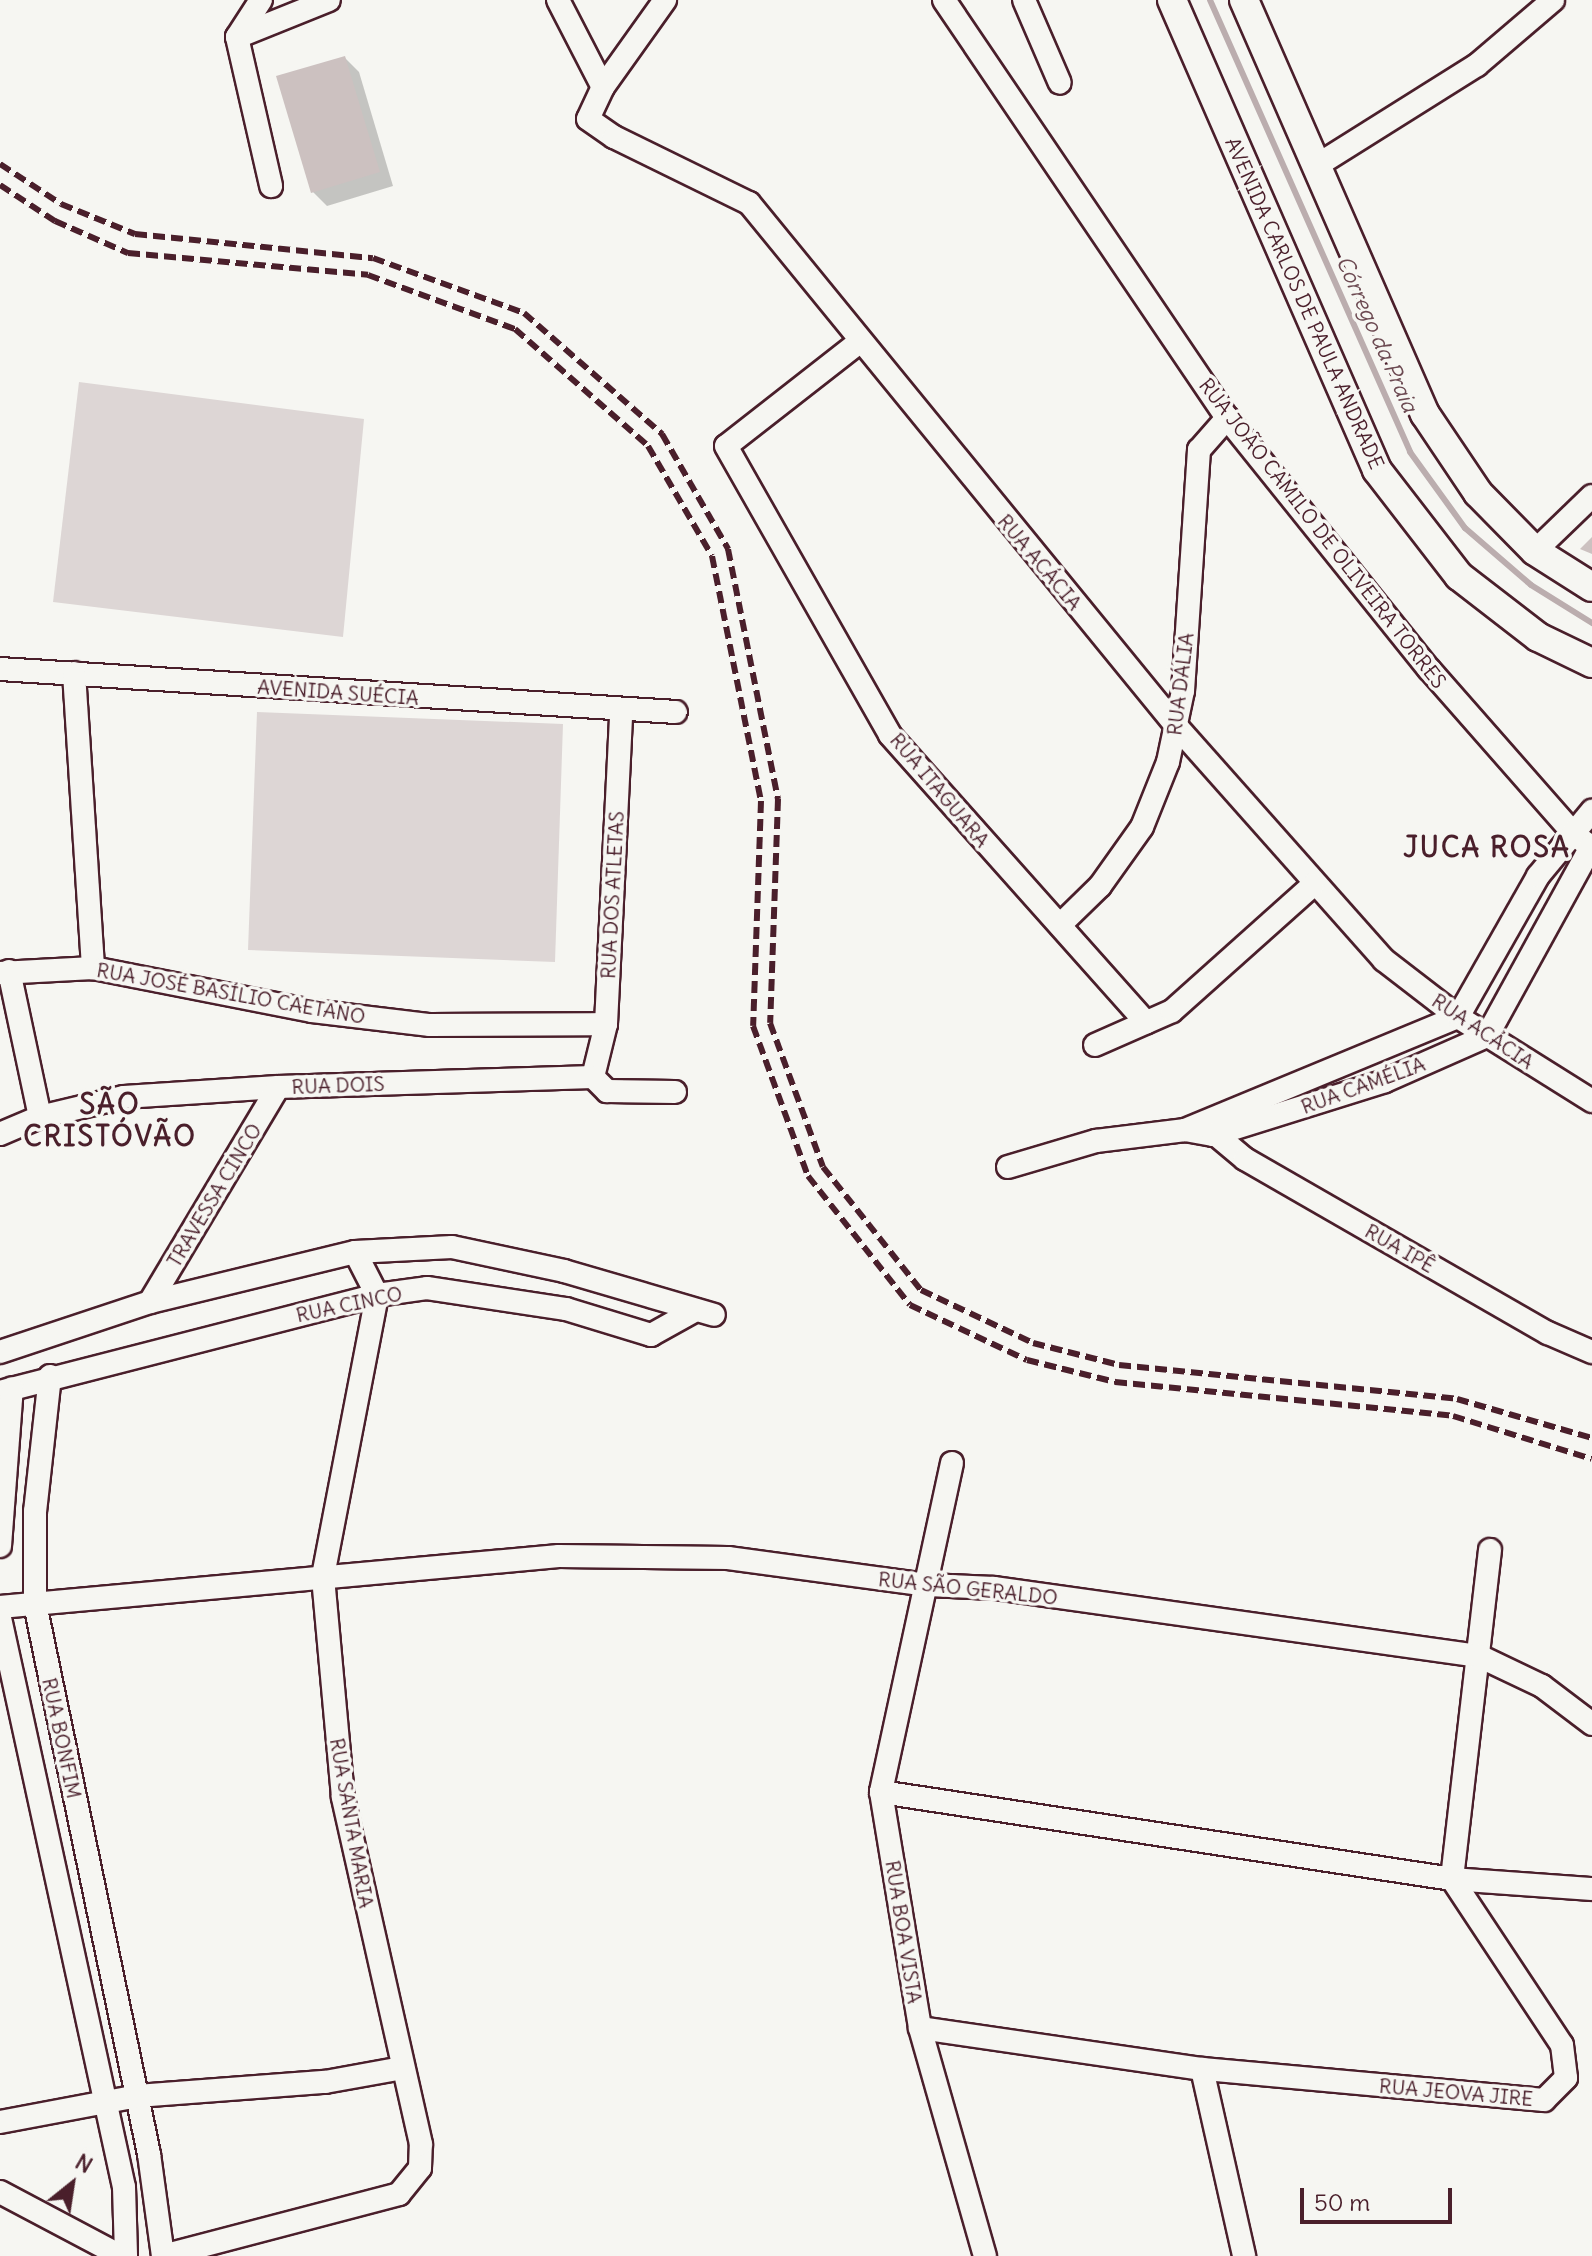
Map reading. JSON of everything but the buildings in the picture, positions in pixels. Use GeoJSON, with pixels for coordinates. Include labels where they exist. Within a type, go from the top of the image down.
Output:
{"type":"FeatureCollection","features":[{"type":"Feature","properties":{"kind":"main road","name":"AVENIDA CARLOS DE PAULA ANDRADE"},"geometry":{"type":"LineString","coordinates":[[1172,0],[1377,470],[1459,576],[1538,637],[1592,663]]}},
{"type":"Feature","properties":{"kind":"main road"},"geometry":{"type":"LineString","coordinates":[[1244,0],[1425,414],[1478,493],[1535,551],[1592,587]]}},
{"type":"Feature","properties":{"kind":"street"},"geometry":{"type":"LineString","coordinates":[[261,0],[237,37],[271,186]]}},
{"type":"Feature","properties":{"kind":"street"},"geometry":{"type":"LineString","coordinates":[[237,37],[287,8],[329,0]]}},
{"type":"Feature","properties":{"kind":"street"},"geometry":{"type":"LineString","coordinates":[[558,0],[603,87],[665,0]]}},
{"type":"Feature","properties":{"kind":"street","name":"RUA JOÃO CAMILO DE OLIVEIRA TORRES"},"geometry":{"type":"LineString","coordinates":[[944,0],[1227,418],[1429,669],[1587,843]]}},
{"type":"Feature","properties":{"kind":"street"},"geometry":{"type":"LineString","coordinates":[[1024,0],[1060,83]]}},
{"type":"Feature","properties":{"kind":"street"},"geometry":{"type":"LineString","coordinates":[[1316,166],[1477,65],[1553,0]]}},
{"type":"Feature","properties":{"kind":"street","name":"RUA ACÁCIA"},"geometry":{"type":"LineString","coordinates":[[603,87],[588,119],[614,137],[749,203],[858,343],[1178,728],[1313,885],[1384,960],[1458,1017],[1592,1101]]}},
{"type":"Feature","properties":{"kind":"street","name":"RUA ITAGUARA"},"geometry":{"type":"LineString","coordinates":[[858,343],[726,446],[890,735],[1146,1022]]}},
{"type":"Feature","properties":{"kind":"street","name":"RUA DÁLIA"},"geometry":{"type":"LineString","coordinates":[[1060,925],[1100,886],[1142,827],[1178,728],[1199,450],[1227,418]]}},
{"type":"Feature","properties":{"kind":"street"},"geometry":{"type":"LineString","coordinates":[[1535,551],[1592,496]]}},
{"type":"Feature","properties":{"kind":"street","name":"AVENIDA SUÉCIA"},"geometry":{"type":"LineString","coordinates":[[0,669],[621,712],[676,712]]}},
{"type":"Feature","properties":{"kind":"street"},"geometry":{"type":"LineString","coordinates":[[74,673],[93,968]]}},
{"type":"Feature","properties":{"kind":"street","name":"RUA DOS ATLETAS"},"geometry":{"type":"LineString","coordinates":[[593,1077],[606,1024],[621,712]]}},
{"type":"Feature","properties":{"kind":"street"},"geometry":{"type":"LineString","coordinates":[[1487,1036],[1587,843],[1592,811]]}},
{"type":"Feature","properties":{"kind":"street"},"geometry":{"type":"LineString","coordinates":[[1458,1017],[1538,876],[1587,843]]}},
{"type":"Feature","properties":{"kind":"street"},"geometry":{"type":"LineString","coordinates":[[1095,1045],[1172,1011],[1313,885]]}},
{"type":"Feature","properties":{"kind":"street","name":"RUA JOSÉ BASÍLIO CAETANO"},"geometry":{"type":"LineString","coordinates":[[4,972],[93,968],[312,1011],[430,1025],[606,1024]]}},
{"type":"Feature","properties":{"kind":"street"},"geometry":{"type":"LineString","coordinates":[[4,972],[40,1117]]}},
{"type":"Feature","properties":{"kind":"street","name":"RUA CAMÉLIA"},"geometry":{"type":"LineString","coordinates":[[1200,1128],[1458,1017]]}},
{"type":"Feature","properties":{"kind":"street","name":"RUA CAMÉLIA"},"geometry":{"type":"LineString","coordinates":[[1200,1128],[1385,1081],[1487,1036]]}},
{"type":"Feature","properties":{"kind":"street","name":"RUA DOIS"},"geometry":{"type":"LineString","coordinates":[[0,1134],[40,1117],[124,1097],[278,1087],[593,1077],[607,1091],[675,1092]]}},
{"type":"Feature","properties":{"kind":"street","name":"TRAVESSA CINCO"},"geometry":{"type":"LineString","coordinates":[[150,1302],[278,1087]]}},
{"type":"Feature","properties":{"kind":"street"},"geometry":{"type":"LineString","coordinates":[[1008,1167],[1096,1141],[1200,1128]]}},
{"type":"Feature","properties":{"kind":"street","name":"RUA IPÊ"},"geometry":{"type":"LineString","coordinates":[[1200,1128],[1245,1159],[1507,1309],[1592,1352]]}},
{"type":"Feature","properties":{"kind":"street","name":"RUA CINCO"},"geometry":{"type":"LineString","coordinates":[[0,1352],[150,1302],[355,1252],[452,1247],[564,1271],[705,1313],[651,1335],[566,1309],[442,1291],[377,1295],[50,1376],[6,1390]]}},
{"type":"Feature","properties":{"kind":"street"},"geometry":{"type":"LineString","coordinates":[[355,1252],[377,1295]]}},
{"type":"Feature","properties":{"kind":"street","name":"RUA SANTA MARIA"},"geometry":{"type":"LineString","coordinates":[[163,2256],[399,2194],[420,2168],[421,2144],[343,1797],[323,1576],[377,1295]]}},
{"type":"Feature","properties":{"kind":"street","name":"RUA BONFIM"},"geometry":{"type":"LineString","coordinates":[[50,1376],[35,1511],[35,1604],[161,2215],[163,2256]]}},
{"type":"Feature","properties":{"kind":"street"},"geometry":{"type":"LineString","coordinates":[[0,1546],[6,1390]]}},
{"type":"Feature","properties":{"kind":"street","name":"RUA BOA VISTA"},"geometry":{"type":"LineString","coordinates":[[952,1463],[881,1792],[920,2028],[1202,2069]]}},
{"type":"Feature","properties":{"kind":"street"},"geometry":{"type":"LineString","coordinates":[[1452,1879],[1490,1550]]}},
{"type":"Feature","properties":{"kind":"street","name":"RUA SÃO GERALDO"},"geometry":{"type":"LineString","coordinates":[[323,1576],[559,1556],[728,1558],[928,1585],[994,1588],[1479,1656],[1542,1686],[1592,1724]]}},
{"type":"Feature","properties":{"kind":"street"},"geometry":{"type":"LineString","coordinates":[[0,1607],[323,1576]]}},
{"type":"Feature","properties":{"kind":"street","name":"RUA BONFIM"},"geometry":{"type":"LineString","coordinates":[[0,1618],[124,2187],[124,2256]]}},
{"type":"Feature","properties":{"kind":"street"},"geometry":{"type":"LineString","coordinates":[[881,1792],[1452,1879],[1592,1889]]}},
{"type":"Feature","properties":{"kind":"street","name":"RUA JEOVA JIRE"},"geometry":{"type":"LineString","coordinates":[[1202,2069],[1544,2100],[1566,2078],[1562,2045],[1452,1879]]}},
{"type":"Feature","properties":{"kind":"street"},"geometry":{"type":"LineString","coordinates":[[920,2028],[985,2256]]}},
{"type":"Feature","properties":{"kind":"street"},"geometry":{"type":"LineString","coordinates":[[0,2122],[137,2096],[325,2082],[402,2068]]}},
{"type":"Feature","properties":{"kind":"street"},"geometry":{"type":"LineString","coordinates":[[1202,2069],[1244,2256]]}},
{"type":"Feature","properties":{"kind":"street"},"geometry":{"type":"LineString","coordinates":[[0,2192],[124,2256]]}},
{"type":"Feature","properties":{"kind":"shaded area"},"geometry":{"type":"Polygon","coordinates":[[[79,382],[364,419],[343,637],[53,602],[79,382]]]}},
{"type":"Feature","properties":{"kind":"shaded area"},"geometry":{"type":"Polygon","coordinates":[[[257,712],[563,724],[555,962],[248,950],[257,712]]]}},
{"type":"Feature","properties":{"kind":"waterway","name":"Córrego da Praia"},"geometry":{"type":"LineString","coordinates":[[1210,0],[1410,452],[1465,528],[1531,585],[1592,623]]}},
{"type":"Feature","properties":{"kind":"railway"},"geometry":{"type":"LineString","coordinates":[[0,164],[61,204],[135,234],[373,258],[524,313],[662,434],[728,549],[778,799],[770,1023],[823,1167],[921,1290],[1033,1343],[1119,1365],[1457,1399],[1592,1438]]}},
{"type":"Feature","properties":{"kind":"railway"},"geometry":{"type":"LineString","coordinates":[[0,185],[55,221],[128,253],[368,275],[515,329],[648,446],[712,556],[761,801],[753,1026],[808,1176],[910,1305],[1027,1360],[1115,1382],[1453,1416],[1592,1459]]}},
{"type":"Feature","properties":{"kind":"district","name":"JUCA ROSA"},"geometry":{"type":"Point","coordinates":[1487,847]}},
{"type":"Feature","properties":{"kind":"district","name":"SÃO CRISTÓVÃO"},"geometry":{"type":"Point","coordinates":[110,1120]}}]}
